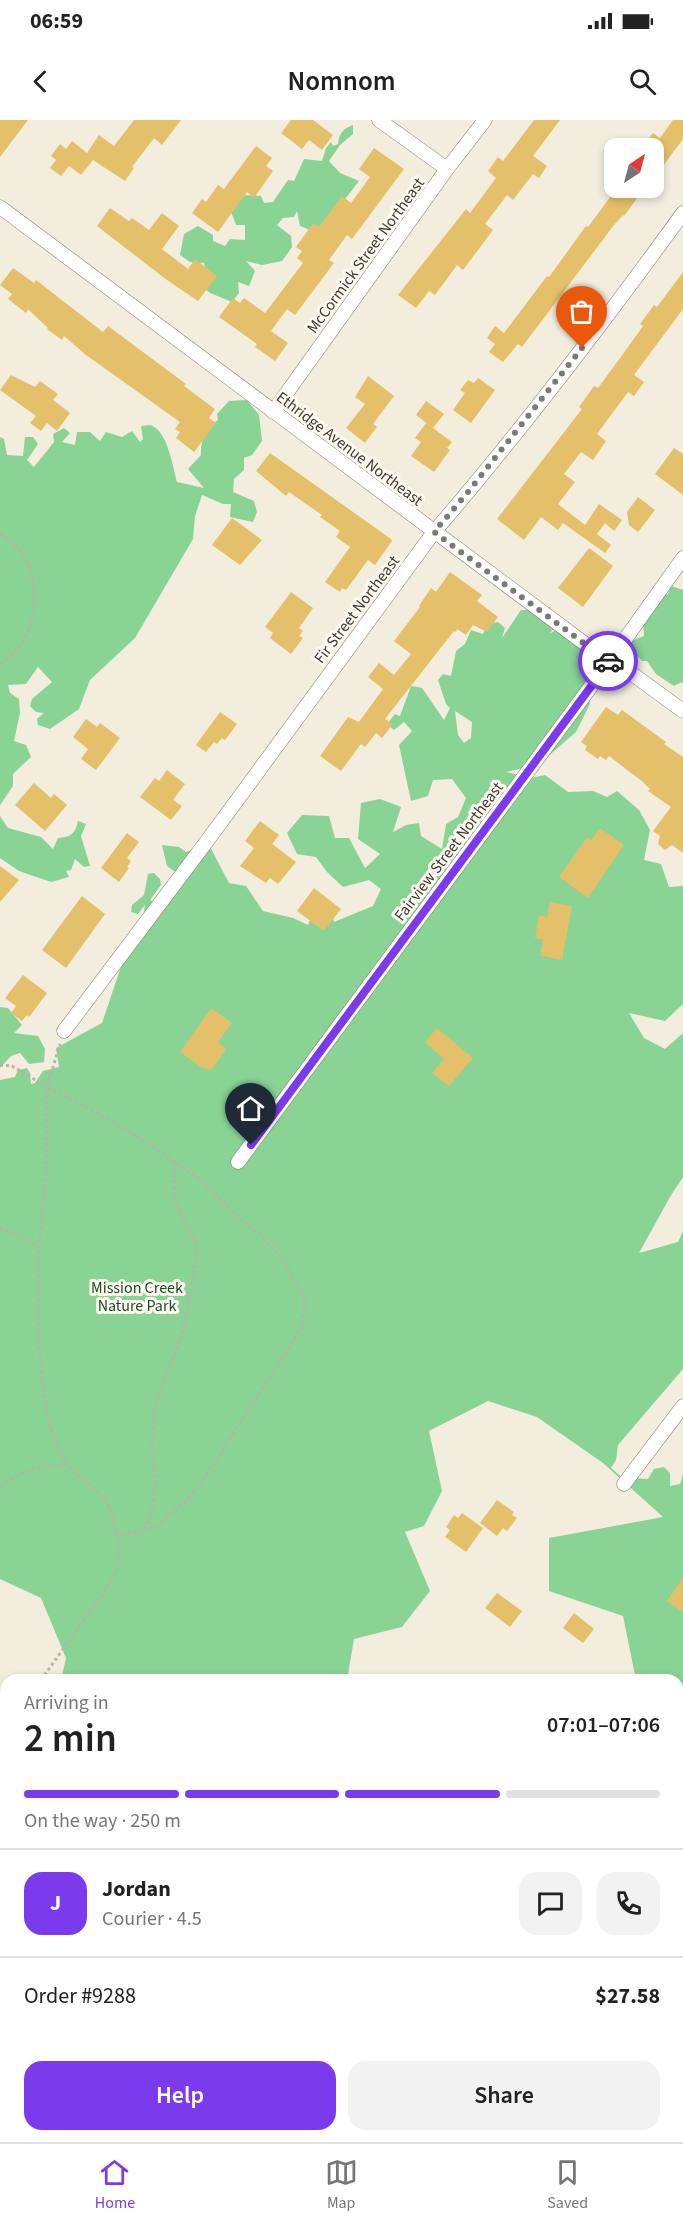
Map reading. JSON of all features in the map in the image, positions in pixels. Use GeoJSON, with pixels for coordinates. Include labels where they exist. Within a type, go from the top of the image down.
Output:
{"type":"FeatureCollection","features":[{"type":"Feature","properties":{"kind":"street"},"geometry":{"type":"LineString","coordinates":[[379,120],[447,169]]}},
{"type":"Feature","properties":{"kind":"street","name":"McCormick Street Northeast"},"geometry":{"type":"LineString","coordinates":[[273,412],[447,169],[486,120]]}},
{"type":"Feature","properties":{"kind":"street","name":"Ethridge Avenue Northeast"},"geometry":{"type":"LineString","coordinates":[[0,207],[608,661],[627,670],[683,711]]}},
{"type":"Feature","properties":{"kind":"street","name":"Fir Street Northeast"},"geometry":{"type":"LineString","coordinates":[[64,1031],[434,532],[624,294],[683,213]]}},
{"type":"Feature","properties":{"kind":"street","name":"Fairview Street Northeast"},"geometry":{"type":"LineString","coordinates":[[238,1162],[601,673],[683,558]]}},
{"type":"Feature","properties":{"kind":"street"},"geometry":{"type":"LineString","coordinates":[[624,1484],[683,1406]]}},
{"type":"Feature","properties":{"kind":"path"},"geometry":{"type":"LineString","coordinates":[[0,534],[16,544],[27,561],[34,602],[31,622],[22,644],[0,664]]}},
{"type":"Feature","properties":{"kind":"path"},"geometry":{"type":"LineString","coordinates":[[45,1674],[93,1609],[116,1572],[120,1552],[107,1502],[67,1464],[54,1438],[47,1416],[39,1348],[39,1246],[47,1151],[47,1087],[64,1031]]}},
{"type":"Feature","properties":{"kind":"path"},"geometry":{"type":"LineString","coordinates":[[0,1065],[12,1066],[96,1112],[202,1180],[241,1220],[263,1237],[284,1261],[304,1297],[303,1326],[201,1483],[171,1515],[157,1526],[117,1535]]}},
{"type":"Feature","properties":{"kind":"path"},"geometry":{"type":"LineString","coordinates":[[145,1530],[153,1504],[156,1483],[152,1454],[154,1410],[163,1381],[181,1340],[197,1255],[196,1240],[178,1208],[174,1193],[172,1159]]}},
{"type":"Feature","properties":{"kind":"path"},"geometry":{"type":"LineString","coordinates":[[0,1228],[24,1237],[39,1246]]}},
{"type":"Feature","properties":{"kind":"path"},"geometry":{"type":"LineString","coordinates":[[0,1486],[35,1467],[67,1464]]}},
{"type":"Feature","properties":{"kind":"green space"},"geometry":{"type":"Polygon","coordinates":[[[353,125],[353,134],[340,145],[329,161],[340,173],[359,181],[342,203],[332,231],[310,230],[300,226],[297,211],[294,217],[283,218],[277,225],[291,236],[292,247],[282,261],[262,265],[246,261],[255,271],[249,286],[238,282],[239,293],[232,302],[210,293],[203,287],[208,277],[204,263],[190,262],[180,255],[184,234],[198,226],[213,235],[213,241],[225,246],[230,239],[245,240],[245,225],[236,225],[229,206],[243,195],[261,196],[264,203],[273,202],[288,180],[294,181],[304,159],[322,161],[326,148],[331,142],[333,146],[338,144],[342,132],[353,125]]]}},
{"type":"Feature","properties":{"kind":"green space"},"geometry":{"type":"Polygon","coordinates":[[[247,400],[259,415],[262,441],[252,455],[244,458],[244,470],[234,479],[233,492],[254,501],[257,512],[253,522],[230,517],[231,504],[223,504],[202,495],[195,516],[193,539],[135,638],[90,680],[79,709],[50,729],[38,725],[37,719],[44,713],[36,712],[30,706],[32,699],[52,682],[38,667],[26,684],[8,685],[10,693],[19,699],[20,713],[14,741],[26,745],[31,757],[13,774],[13,786],[0,805],[0,437],[4,439],[7,455],[23,456],[25,437],[33,437],[38,444],[27,460],[34,467],[54,442],[53,434],[64,428],[70,433],[62,442],[75,445],[77,432],[90,432],[100,441],[106,432],[122,437],[132,431],[140,442],[143,439],[141,426],[150,425],[161,433],[165,441],[177,482],[204,488],[188,469],[201,455],[203,440],[210,427],[218,420],[217,414],[229,401],[247,400]]]}},
{"type":"Feature","properties":{"kind":"green space"},"geometry":{"type":"Polygon","coordinates":[[[671,586],[683,590],[683,684],[682,682],[674,686],[656,674],[647,661],[642,661],[634,652],[631,641],[644,636],[641,614],[643,600],[668,594],[671,586]]]}},
{"type":"Feature","properties":{"kind":"green space","name":"Mission Creek Nature Park"},"geometry":{"type":"Polygon","coordinates":[[[550,607],[556,626],[549,634],[558,629],[587,639],[602,684],[593,689],[589,706],[576,732],[538,765],[506,772],[531,778],[545,775],[568,792],[593,791],[607,797],[617,791],[639,810],[650,830],[644,860],[661,864],[669,887],[683,886],[683,1004],[665,1021],[629,1013],[644,1038],[665,1049],[683,1033],[683,1177],[639,1253],[678,1242],[683,1231],[683,1369],[618,1445],[616,1460],[611,1468],[625,1480],[648,1479],[654,1469],[664,1467],[670,1473],[670,1486],[680,1484],[683,1474],[683,1674],[635,1674],[623,1616],[549,1591],[549,1538],[663,1517],[603,1463],[537,1417],[488,1401],[429,1431],[442,1491],[424,1526],[405,1532],[430,1591],[402,1627],[354,1639],[348,1674],[62,1674],[66,1658],[41,1598],[0,1579],[0,1080],[15,1077],[18,1070],[27,1068],[31,1084],[35,1083],[43,1071],[59,1067],[56,1048],[102,1023],[127,949],[141,931],[145,905],[138,914],[131,912],[132,905],[144,895],[148,874],[154,873],[160,879],[161,885],[150,900],[161,909],[168,905],[163,895],[178,874],[167,866],[162,845],[179,847],[186,852],[208,843],[229,883],[246,886],[263,911],[293,918],[308,925],[314,910],[332,912],[334,922],[373,906],[381,889],[369,880],[343,887],[327,872],[316,857],[297,854],[287,833],[302,815],[329,816],[335,838],[349,838],[365,868],[380,854],[358,839],[361,803],[380,799],[401,807],[393,832],[406,825],[419,823],[421,836],[442,849],[446,824],[458,817],[466,798],[452,779],[433,780],[428,796],[411,801],[399,745],[412,731],[404,722],[394,730],[387,724],[395,714],[400,716],[411,686],[422,688],[444,720],[450,708],[446,704],[438,680],[443,674],[451,676],[456,651],[465,644],[471,630],[483,634],[488,624],[498,622],[505,628],[502,638],[521,610],[550,607]],[[455,711],[458,735],[464,743],[471,738],[472,722],[455,711]]]}},
{"type":"Feature","properties":{"kind":"green space"},"geometry":{"type":"Polygon","coordinates":[[[0,816],[8,828],[41,837],[53,849],[58,838],[69,836],[74,832],[78,821],[86,824],[81,836],[90,866],[84,867],[75,859],[71,870],[66,871],[69,877],[51,882],[19,871],[0,858],[0,816]]]}},
{"type":"Feature","properties":{"kind":"green space"},"geometry":{"type":"Polygon","coordinates":[[[0,1007],[8,1008],[22,1025],[14,1033],[38,1036],[45,1049],[44,1062],[29,1064],[20,1053],[11,1056],[0,1068],[0,1007]]]}},
{"type":"Feature","properties":{"kind":"building"},"geometry":{"type":"Polygon","coordinates":[[[0,120],[28,120],[0,157],[0,120]]]}},
{"type":"Feature","properties":{"kind":"building"},"geometry":{"type":"Polygon","coordinates":[[[134,120],[181,120],[162,145],[154,138],[132,167],[134,168],[125,181],[93,160],[81,175],[69,166],[61,176],[50,168],[56,160],[51,156],[60,144],[66,149],[72,141],[87,153],[99,135],[114,146],[134,120]]]}},
{"type":"Feature","properties":{"kind":"building"},"geometry":{"type":"Polygon","coordinates":[[[291,120],[313,120],[333,135],[322,150],[309,140],[302,149],[281,133],[291,120]]]}},
{"type":"Feature","properties":{"kind":"building"},"geometry":{"type":"Polygon","coordinates":[[[534,120],[560,120],[533,156],[547,166],[539,178],[533,174],[513,200],[507,195],[485,224],[493,230],[463,270],[457,265],[435,295],[429,291],[416,308],[398,295],[466,209],[470,213],[496,178],[488,171],[498,157],[503,161],[534,120]]]}},
{"type":"Feature","properties":{"kind":"building"},"geometry":{"type":"Polygon","coordinates":[[[673,120],[683,120],[683,139],[664,165],[664,138],[660,138],[673,120]]]}},
{"type":"Feature","properties":{"kind":"building"},"geometry":{"type":"Polygon","coordinates":[[[653,133],[660,138],[649,138],[653,133]]]}},
{"type":"Feature","properties":{"kind":"building"},"geometry":{"type":"Polygon","coordinates":[[[256,146],[272,158],[266,166],[273,171],[254,198],[247,192],[218,232],[192,213],[202,199],[206,202],[218,185],[224,189],[256,146]]]}},
{"type":"Feature","properties":{"kind":"building"},"geometry":{"type":"Polygon","coordinates":[[[374,148],[404,169],[352,239],[347,235],[329,260],[334,263],[295,315],[287,309],[271,331],[288,343],[275,361],[255,347],[257,344],[219,317],[233,298],[240,303],[244,298],[265,313],[303,263],[297,258],[302,251],[296,247],[313,223],[319,227],[342,196],[351,203],[370,177],[359,169],[374,148]]]}},
{"type":"Feature","properties":{"kind":"building"},"geometry":{"type":"Polygon","coordinates":[[[610,198],[637,198],[614,225],[522,347],[518,344],[503,362],[489,352],[495,344],[487,338],[495,326],[504,333],[586,226],[588,227],[610,198]]]}},
{"type":"Feature","properties":{"kind":"building"},"geometry":{"type":"Polygon","coordinates":[[[110,208],[129,221],[132,218],[149,230],[162,213],[179,226],[162,249],[188,269],[195,259],[217,276],[198,301],[97,226],[110,208]]]}},
{"type":"Feature","properties":{"kind":"building"},"geometry":{"type":"Polygon","coordinates":[[[13,268],[34,283],[36,280],[103,332],[108,326],[186,384],[184,386],[215,409],[209,418],[216,423],[194,452],[176,438],[180,432],[175,429],[180,422],[86,355],[64,336],[62,340],[47,329],[28,309],[26,313],[8,299],[12,294],[0,285],[13,268]]]}},
{"type":"Feature","properties":{"kind":"building"},"geometry":{"type":"Polygon","coordinates":[[[683,272],[683,309],[634,375],[644,382],[634,396],[628,392],[597,434],[606,441],[593,460],[581,452],[564,474],[575,482],[558,504],[585,525],[599,504],[622,520],[614,531],[605,523],[597,534],[611,545],[605,553],[563,523],[558,530],[541,517],[524,540],[497,519],[582,409],[579,407],[594,386],[598,388],[623,354],[643,326],[640,324],[654,305],[657,307],[683,272]]]}},
{"type":"Feature","properties":{"kind":"building"},"geometry":{"type":"Polygon","coordinates":[[[11,375],[35,387],[40,381],[58,394],[53,400],[70,413],[57,431],[47,423],[41,431],[30,423],[36,416],[0,390],[11,375]]]}},
{"type":"Feature","properties":{"kind":"building"},"geometry":{"type":"Polygon","coordinates":[[[368,376],[394,396],[373,424],[377,427],[365,443],[346,428],[365,404],[355,397],[368,376]]]}},
{"type":"Feature","properties":{"kind":"building"},"geometry":{"type":"Polygon","coordinates":[[[478,378],[495,390],[471,423],[453,410],[465,393],[460,390],[468,380],[474,383],[478,378]]]}},
{"type":"Feature","properties":{"kind":"building"},"geometry":{"type":"Polygon","coordinates":[[[426,401],[444,414],[433,428],[416,415],[426,401]]]}},
{"type":"Feature","properties":{"kind":"building"},"geometry":{"type":"Polygon","coordinates":[[[426,423],[452,442],[447,448],[450,450],[434,472],[411,456],[421,442],[415,438],[426,423]]]}},
{"type":"Feature","properties":{"kind":"building"},"geometry":{"type":"Polygon","coordinates":[[[674,448],[683,454],[683,495],[655,474],[674,448]]]}},
{"type":"Feature","properties":{"kind":"building"},"geometry":{"type":"Polygon","coordinates":[[[270,453],[391,539],[392,541],[375,565],[368,560],[346,590],[342,588],[340,592],[325,582],[350,547],[336,537],[340,531],[320,517],[322,515],[289,492],[286,496],[256,471],[270,453]]]}},
{"type":"Feature","properties":{"kind":"building"},"geometry":{"type":"Polygon","coordinates":[[[638,497],[655,510],[638,532],[629,525],[627,512],[638,497]]]}},
{"type":"Feature","properties":{"kind":"building"},"geometry":{"type":"Polygon","coordinates":[[[232,518],[262,540],[240,565],[212,545],[232,518]]]}},
{"type":"Feature","properties":{"kind":"building"},"geometry":{"type":"Polygon","coordinates":[[[589,548],[613,566],[583,607],[558,588],[589,548]]]}},
{"type":"Feature","properties":{"kind":"building"},"geometry":{"type":"Polygon","coordinates":[[[450,572],[482,595],[477,601],[498,617],[487,632],[473,625],[466,635],[457,629],[456,632],[454,631],[385,719],[393,724],[382,738],[376,733],[365,747],[361,744],[341,771],[320,756],[348,717],[359,722],[383,689],[368,677],[379,663],[394,675],[411,654],[394,641],[420,607],[431,588],[436,592],[450,572]]]}},
{"type":"Feature","properties":{"kind":"building"},"geometry":{"type":"Polygon","coordinates":[[[291,592],[313,608],[299,628],[303,631],[299,636],[303,638],[291,654],[270,638],[273,633],[265,627],[291,592]]]}},
{"type":"Feature","properties":{"kind":"building"},"geometry":{"type":"Polygon","coordinates":[[[606,707],[618,715],[622,710],[683,757],[683,853],[672,845],[665,850],[658,844],[660,836],[653,831],[671,807],[648,791],[650,789],[643,782],[609,756],[606,760],[600,756],[598,759],[585,750],[587,746],[581,742],[606,707]]]}},
{"type":"Feature","properties":{"kind":"building"},"geometry":{"type":"Polygon","coordinates":[[[220,712],[237,724],[225,740],[222,738],[217,744],[214,742],[206,752],[196,745],[220,712]]]}},
{"type":"Feature","properties":{"kind":"building"},"geometry":{"type":"Polygon","coordinates":[[[86,719],[97,727],[100,723],[120,738],[96,770],[81,759],[88,749],[73,737],[86,719]]]}},
{"type":"Feature","properties":{"kind":"building"},"geometry":{"type":"Polygon","coordinates":[[[167,770],[185,784],[173,800],[182,806],[171,820],[140,797],[155,778],[159,781],[167,770]]]}},
{"type":"Feature","properties":{"kind":"building"},"geometry":{"type":"Polygon","coordinates":[[[34,783],[51,798],[54,794],[67,805],[45,831],[15,805],[34,783]]]}},
{"type":"Feature","properties":{"kind":"building"},"geometry":{"type":"Polygon","coordinates":[[[260,821],[279,835],[272,844],[296,862],[278,884],[270,878],[266,883],[240,866],[254,848],[245,841],[260,821]]]}},
{"type":"Feature","properties":{"kind":"building"},"geometry":{"type":"Polygon","coordinates":[[[600,828],[624,845],[588,898],[559,877],[587,837],[591,840],[600,828]]]}},
{"type":"Feature","properties":{"kind":"building"},"geometry":{"type":"Polygon","coordinates":[[[127,833],[139,842],[127,858],[131,861],[127,867],[129,868],[119,882],[101,868],[127,833]]]}},
{"type":"Feature","properties":{"kind":"building"},"geometry":{"type":"Polygon","coordinates":[[[0,866],[19,880],[0,902],[0,866]]]}},
{"type":"Feature","properties":{"kind":"building"},"geometry":{"type":"Polygon","coordinates":[[[314,888],[341,909],[324,931],[297,911],[314,888]]]}},
{"type":"Feature","properties":{"kind":"building"},"geometry":{"type":"Polygon","coordinates":[[[82,896],[105,914],[66,968],[42,950],[82,896]]]}},
{"type":"Feature","properties":{"kind":"building"},"geometry":{"type":"Polygon","coordinates":[[[550,902],[572,906],[562,960],[540,955],[543,939],[535,938],[539,915],[547,917],[550,902]]]}},
{"type":"Feature","properties":{"kind":"building"},"geometry":{"type":"Polygon","coordinates":[[[23,975],[47,993],[29,1017],[27,1015],[22,1021],[11,1013],[16,1006],[5,998],[23,975]]]}},
{"type":"Feature","properties":{"kind":"building"},"geometry":{"type":"Polygon","coordinates":[[[211,1008],[232,1023],[218,1042],[226,1050],[210,1071],[180,1052],[211,1008]]]}},
{"type":"Feature","properties":{"kind":"building"},"geometry":{"type":"Polygon","coordinates":[[[437,1028],[473,1058],[449,1086],[432,1073],[444,1059],[425,1042],[437,1028]]]}},
{"type":"Feature","properties":{"kind":"building"},"geometry":{"type":"Polygon","coordinates":[[[497,1500],[514,1512],[512,1515],[517,1518],[507,1531],[503,1528],[497,1536],[480,1523],[497,1500]]]}},
{"type":"Feature","properties":{"kind":"building"},"geometry":{"type":"Polygon","coordinates":[[[462,1513],[483,1528],[466,1552],[445,1537],[450,1530],[446,1527],[454,1515],[458,1518],[462,1513]]]}},
{"type":"Feature","properties":{"kind":"building"},"geometry":{"type":"Polygon","coordinates":[[[683,1578],[683,1612],[667,1601],[683,1578]]]}},
{"type":"Feature","properties":{"kind":"building"},"geometry":{"type":"Polygon","coordinates":[[[497,1593],[522,1611],[510,1627],[485,1608],[497,1593]]]}},
{"type":"Feature","properties":{"kind":"building"},"geometry":{"type":"Polygon","coordinates":[[[574,1613],[594,1629],[583,1643],[563,1628],[574,1613]]]}},
{"type":"Feature","properties":{"kind":"way so far"},"geometry":{"type":"LineString","coordinates":[[582,348],[434,532],[608,661]]}},
{"type":"Feature","properties":{"kind":"route"},"geometry":{"type":"LineString","coordinates":[[251,1145],[608,661]]}}]}
